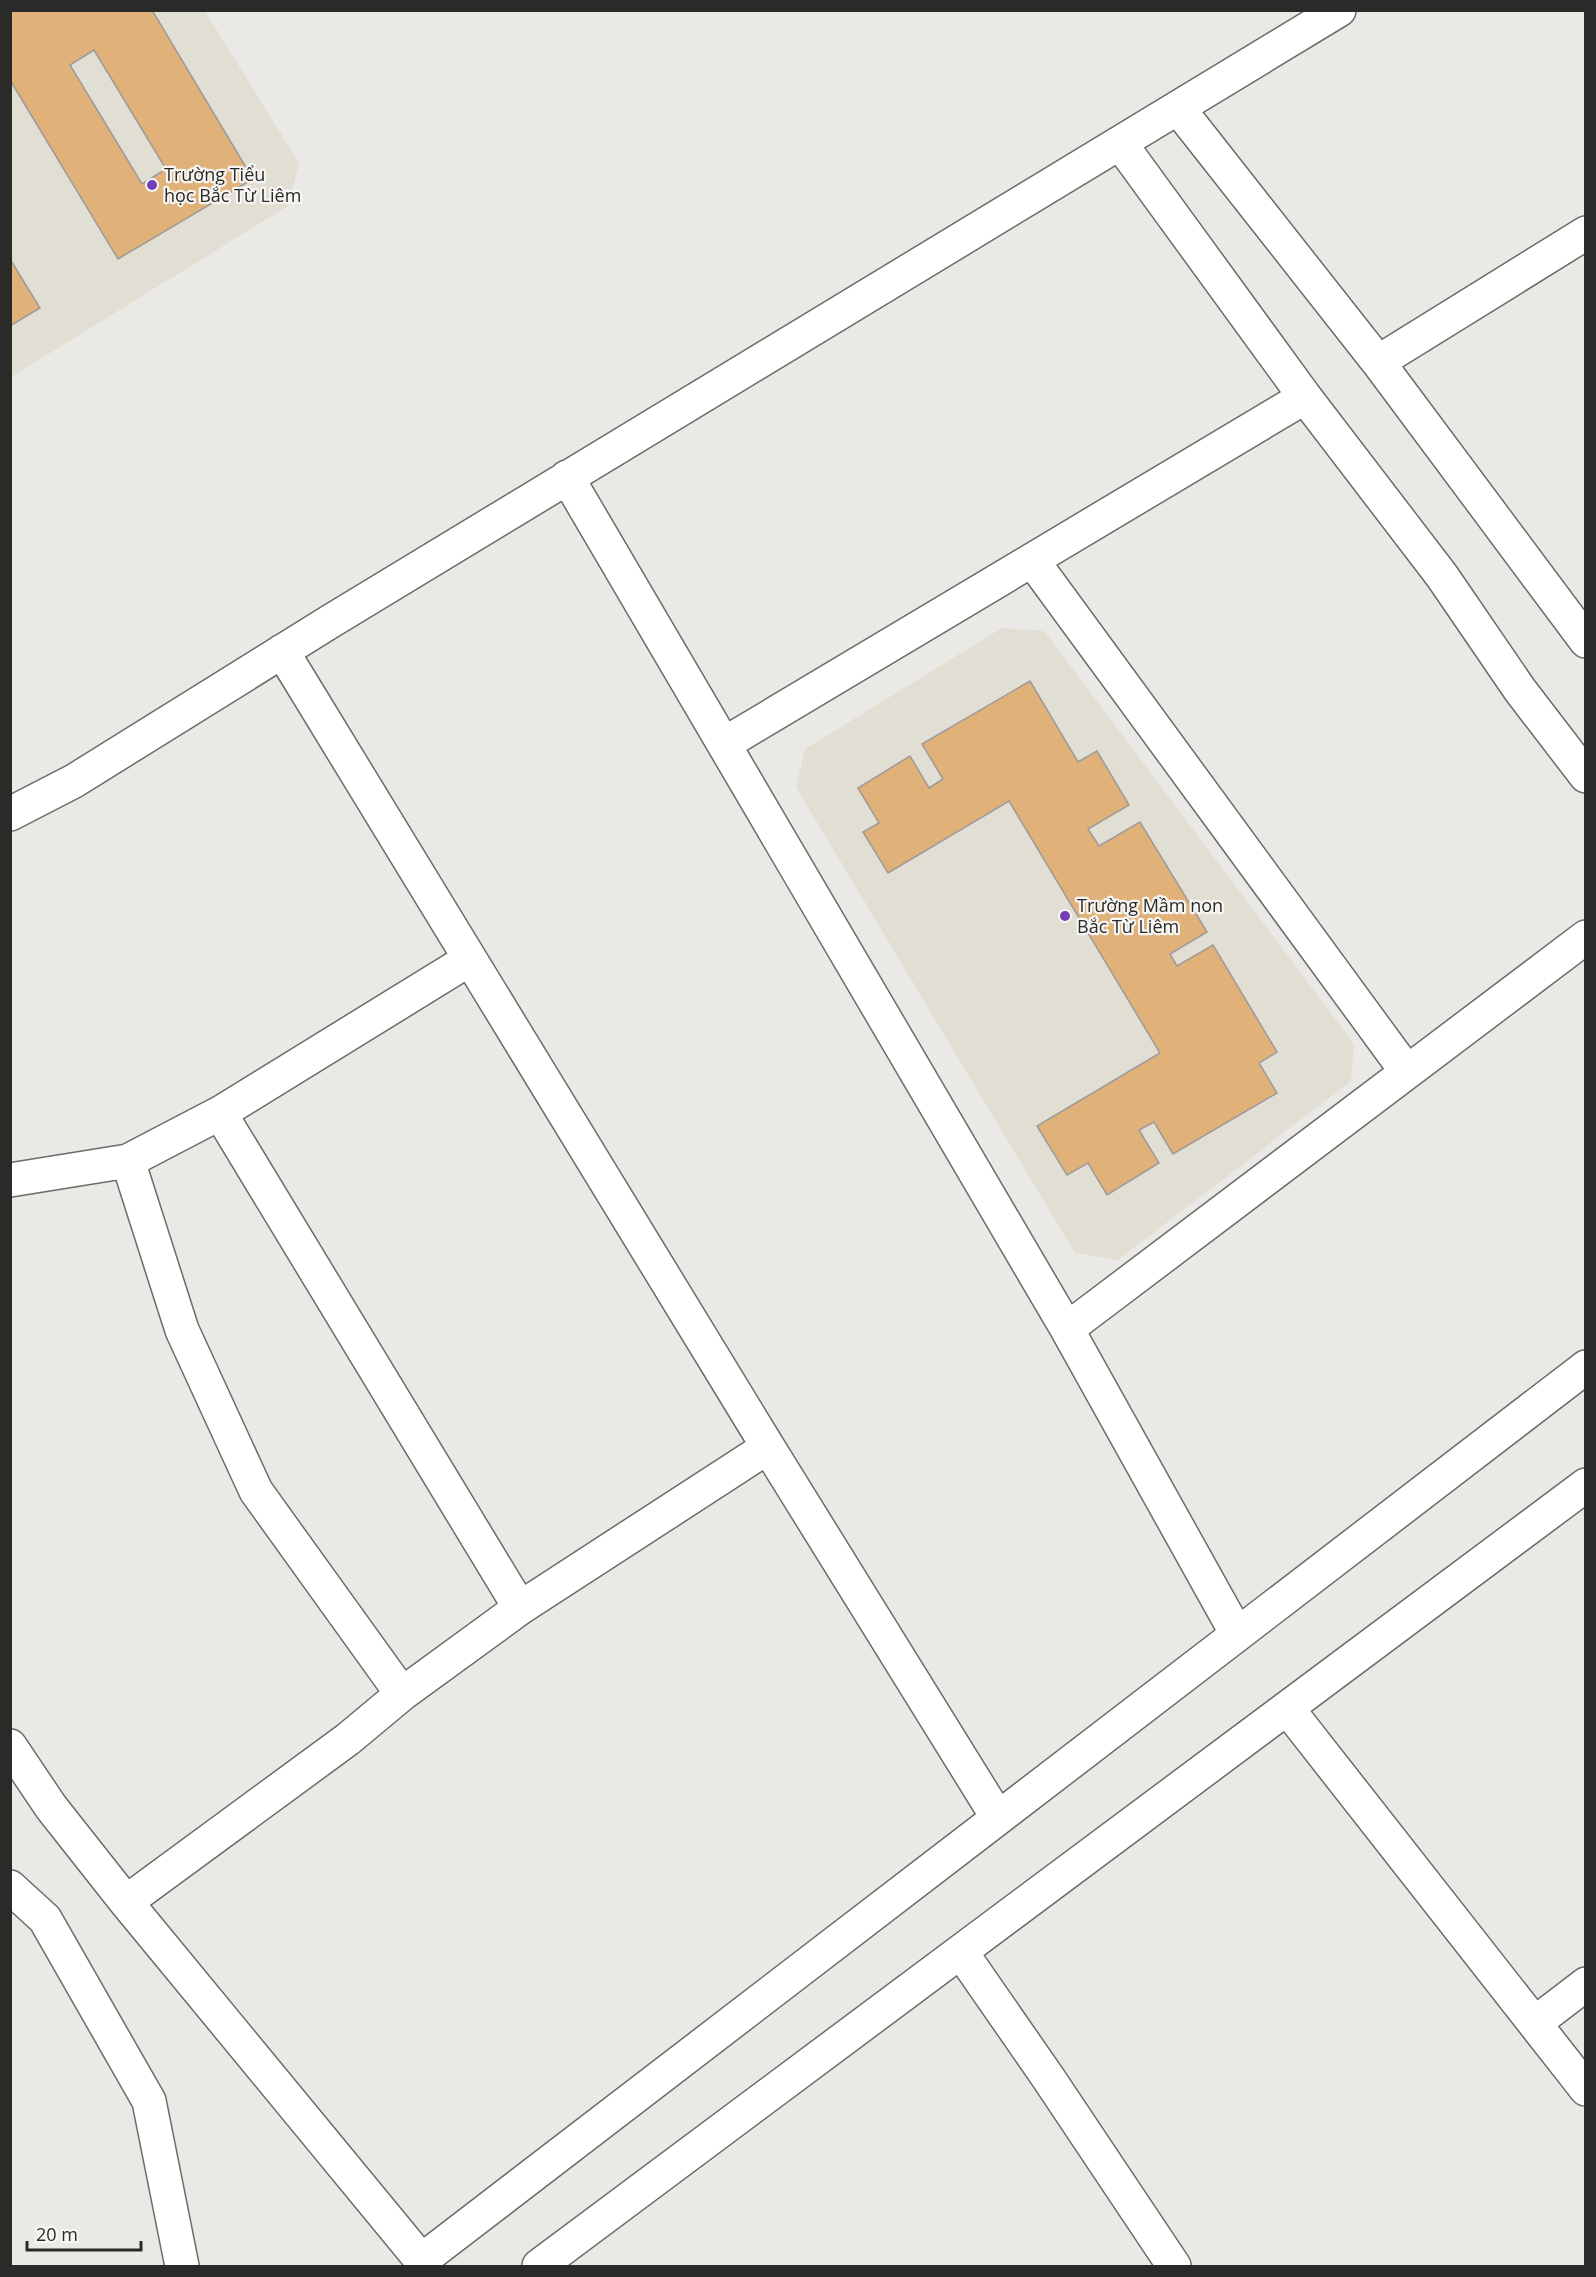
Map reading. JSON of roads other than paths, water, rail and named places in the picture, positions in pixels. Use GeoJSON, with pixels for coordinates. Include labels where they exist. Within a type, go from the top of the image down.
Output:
{"type":"FeatureCollection","features":[{"type":"Feature","properties":{"kind":"street"},"geometry":{"type":"LineString","coordinates":[[10,814],[74,781],[567,477],[1339,10]]}},
{"type":"Feature","properties":{"kind":"street"},"geometry":{"type":"LineString","coordinates":[[1178,108],[1378,362],[1586,641]]}},
{"type":"Feature","properties":{"kind":"street"},"geometry":{"type":"LineString","coordinates":[[1120,143],[1305,397],[1443,576],[1520,690],[1586,776]]}},
{"type":"Feature","properties":{"kind":"street"},"geometry":{"type":"LineString","coordinates":[[1378,362],[1586,233]]}},
{"type":"Feature","properties":{"kind":"street"},"geometry":{"type":"LineString","coordinates":[[724,744],[1305,397]]}},
{"type":"Feature","properties":{"kind":"street"},"geometry":{"type":"LineString","coordinates":[[567,477],[1067,1329],[1237,1634]]}},
{"type":"Feature","properties":{"kind":"street"},"geometry":{"type":"LineString","coordinates":[[1032,560],[1407,1072]]}},
{"type":"Feature","properties":{"kind":"street"},"geometry":{"type":"LineString","coordinates":[[282,651],[768,1447],[998,1818]]}},
{"type":"Feature","properties":{"kind":"street"},"geometry":{"type":"LineString","coordinates":[[1067,1329],[1586,937]]}},
{"type":"Feature","properties":{"kind":"street"},"geometry":{"type":"LineString","coordinates":[[10,1180],[128,1161],[220,1113],[470,959]]}},
{"type":"Feature","properties":{"kind":"street"},"geometry":{"type":"LineString","coordinates":[[220,1113],[520,1608]]}},
{"type":"Feature","properties":{"kind":"street"},"geometry":{"type":"LineString","coordinates":[[128,1161],[182,1330],[256,1491],[402,1694]]}},
{"type":"Feature","properties":{"kind":"street"},"geometry":{"type":"LineString","coordinates":[[10,1746],[51,1807],[126,1902],[424,2263],[998,1818],[1586,1367]]}},
{"type":"Feature","properties":{"kind":"street"},"geometry":{"type":"LineString","coordinates":[[126,1902],[348,1739],[402,1694],[520,1608],[768,1447]]}},
{"type":"Feature","properties":{"kind":"street"},"geometry":{"type":"LineString","coordinates":[[539,2266],[1586,1485]]}},
{"type":"Feature","properties":{"kind":"street"},"geometry":{"type":"LineString","coordinates":[[1287,1708],[1586,2089]]}},
{"type":"Feature","properties":{"kind":"street"},"geometry":{"type":"LineString","coordinates":[[10,1887],[45,1919],[149,2101],[182,2266]]}},
{"type":"Feature","properties":{"kind":"street"},"geometry":{"type":"LineString","coordinates":[[961,1952],[1174,2266]]}},
{"type":"Feature","properties":{"kind":"street"},"geometry":{"type":"LineString","coordinates":[[1535,2023],[1586,1984]]}},
{"type":"Feature","properties":{"kind":"place","name":"Trường Tiểu học Bắc Từ Liêm"},"geometry":{"type":"Point","coordinates":[152,185]}},
{"type":"Feature","properties":{"kind":"place","name":"Trường Mầm non Bắc Từ Liêm"},"geometry":{"type":"Point","coordinates":[1065,916]}}]}
